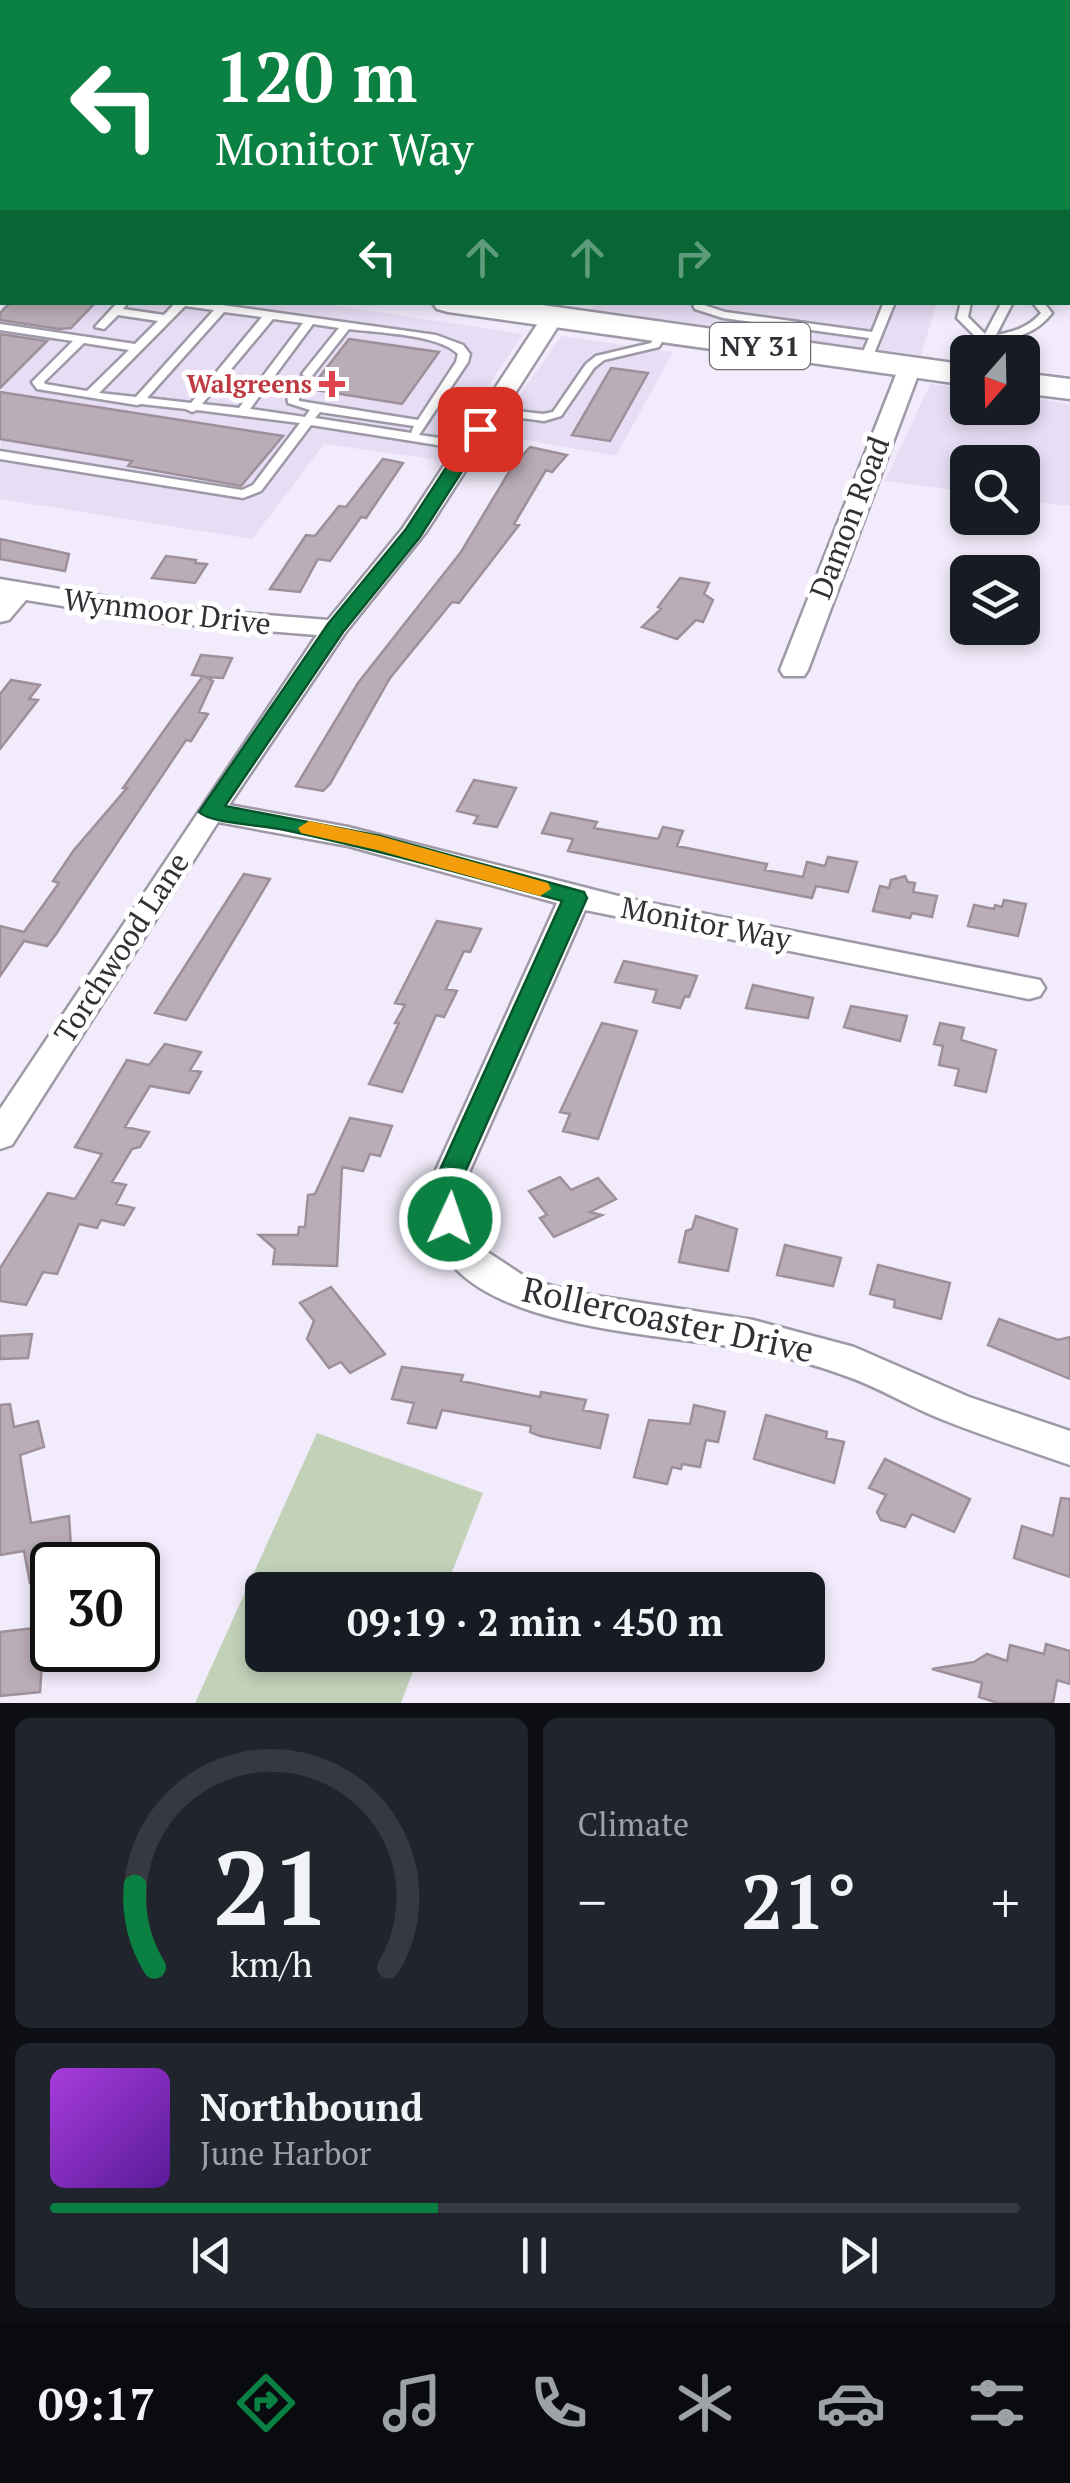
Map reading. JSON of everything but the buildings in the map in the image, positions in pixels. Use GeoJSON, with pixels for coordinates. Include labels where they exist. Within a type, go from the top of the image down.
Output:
{"type":"FeatureCollection","features":[{"type":"Feature","properties":{"kind":"main road","name":"NY 31"},"geometry":{"type":"LineString","coordinates":[[490,305],[558,310],[662,332],[870,348],[910,367],[950,373]]}},
{"type":"Feature","properties":{"kind":"main road"},"geometry":{"type":"LineString","coordinates":[[1040,385],[1070,389]]}},
{"type":"Feature","properties":{"kind":"street","name":"Torchwood Lane"},"geometry":{"type":"LineString","coordinates":[[0,1136],[210,812],[335,628],[413,532],[558,310]]}},
{"type":"Feature","properties":{"kind":"street","name":"Damon Road"},"geometry":{"type":"LineString","coordinates":[[794,670],[910,367]]}},
{"type":"Feature","properties":{"kind":"street","name":"Wynmoor Drive"},"geometry":{"type":"LineString","coordinates":[[10,589],[289,628],[335,628]]}},
{"type":"Feature","properties":{"kind":"street"},"geometry":{"type":"LineString","coordinates":[[0,614],[10,589]]}},
{"type":"Feature","properties":{"kind":"street","name":"Monitor Way"},"geometry":{"type":"LineString","coordinates":[[210,812],[249,816],[380,843],[576,898],[1029,988]]}},
{"type":"Feature","properties":{"kind":"street","name":"Rollercoaster Drive"},"geometry":{"type":"LineString","coordinates":[[576,898],[453,1170],[448,1190],[450,1219],[469,1260],[518,1292],[583,1310],[753,1336],[854,1362],[955,1408],[1070,1448]]}},
{"type":"Feature","properties":{"kind":"lane"},"geometry":{"type":"LineString","coordinates":[[90,396],[181,305]]}},
{"type":"Feature","properties":{"kind":"lane"},"geometry":{"type":"LineString","coordinates":[[199,305],[436,338],[459,347],[464,354],[462,362],[413,438]]}},
{"type":"Feature","properties":{"kind":"lane"},"geometry":{"type":"LineString","coordinates":[[699,305],[722,315],[870,348],[889,305]]}},
{"type":"Feature","properties":{"kind":"lane"},"geometry":{"type":"LineString","coordinates":[[965,305],[962,318],[975,335]]}},
{"type":"Feature","properties":{"kind":"lane"},"geometry":{"type":"LineString","coordinates":[[993,335],[1007,305]]}},
{"type":"Feature","properties":{"kind":"lane"},"geometry":{"type":"LineString","coordinates":[[1012,335],[1039,322],[1047,313],[1040,305]]}},
{"type":"Feature","properties":{"kind":"lane"},"geometry":{"type":"LineString","coordinates":[[100,327],[119,306],[167,319]]}},
{"type":"Feature","properties":{"kind":"lane"},"geometry":{"type":"LineString","coordinates":[[137,402],[222,308]]}},
{"type":"Feature","properties":{"kind":"lane"},"geometry":{"type":"LineString","coordinates":[[192,409],[270,315]]}},
{"type":"Feature","properties":{"kind":"lane"},"geometry":{"type":"LineString","coordinates":[[242,411],[310,321]]}},
{"type":"Feature","properties":{"kind":"lane"},"geometry":{"type":"LineString","coordinates":[[0,326],[138,348]]}},
{"type":"Feature","properties":{"kind":"lane"},"geometry":{"type":"LineString","coordinates":[[308,374],[346,326]]}},
{"type":"Feature","properties":{"kind":"lane"},"geometry":{"type":"LineString","coordinates":[[492,412],[544,418],[557,414],[590,366],[600,358],[655,345],[662,332]]}},
{"type":"Feature","properties":{"kind":"lane"},"geometry":{"type":"LineString","coordinates":[[82,339],[38,382],[40,387],[192,409],[242,411],[469,446]]}},
{"type":"Feature","properties":{"kind":"lane"},"geometry":{"type":"LineString","coordinates":[[300,385],[293,394],[294,402],[422,424]]}},
{"type":"Feature","properties":{"kind":"lane"},"geometry":{"type":"LineString","coordinates":[[0,455],[242,494],[257,488],[317,408]]}},
{"type":"Feature","properties":{"kind":"shaded area"},"geometry":{"type":"Polygon","coordinates":[[[2,305],[331,305],[523,334],[439,460],[324,444],[252,539],[0,499],[2,305]]]}},
{"type":"Feature","properties":{"kind":"shaded area"},"geometry":{"type":"Polygon","coordinates":[[[593,305],[936,305],[921,355],[590,311],[593,305]]]}},
{"type":"Feature","properties":{"kind":"shaded area"},"geometry":{"type":"Polygon","coordinates":[[[561,336],[673,352],[616,456],[493,434],[561,336]]]}},
{"type":"Feature","properties":{"kind":"shaded area"},"geometry":{"type":"Polygon","coordinates":[[[930,384],[950,387],[950,425],[1040,425],[1040,400],[1070,404],[1070,506],[1040,502],[1040,445],[950,445],[950,490],[885,481],[930,384]]]}},
{"type":"Feature","properties":{"kind":"green space"},"geometry":{"type":"Polygon","coordinates":[[[317,1433],[483,1493],[452,1572],[254,1572],[317,1433]]]}},
{"type":"Feature","properties":{"kind":"green space"},"geometry":{"type":"Polygon","coordinates":[[[245,1592],[245,1672],[413,1672],[401,1703],[195,1703],[245,1592]]]}},
{"type":"Feature","properties":{"kind":"slow traffic"},"geometry":{"type":"LineString","coordinates":[[309,828],[380,843],[540,889]]}},
{"type":"Feature","properties":{"kind":"place","name":"Walgreens"},"geometry":{"type":"Point","coordinates":[332,384]}},
{"type":"Feature","properties":{"kind":"route"},"geometry":{"type":"LineString","coordinates":[[450,1219],[448,1190],[453,1170],[576,898],[380,843],[249,816],[210,812],[335,628],[413,532],[480,429]]}}]}
